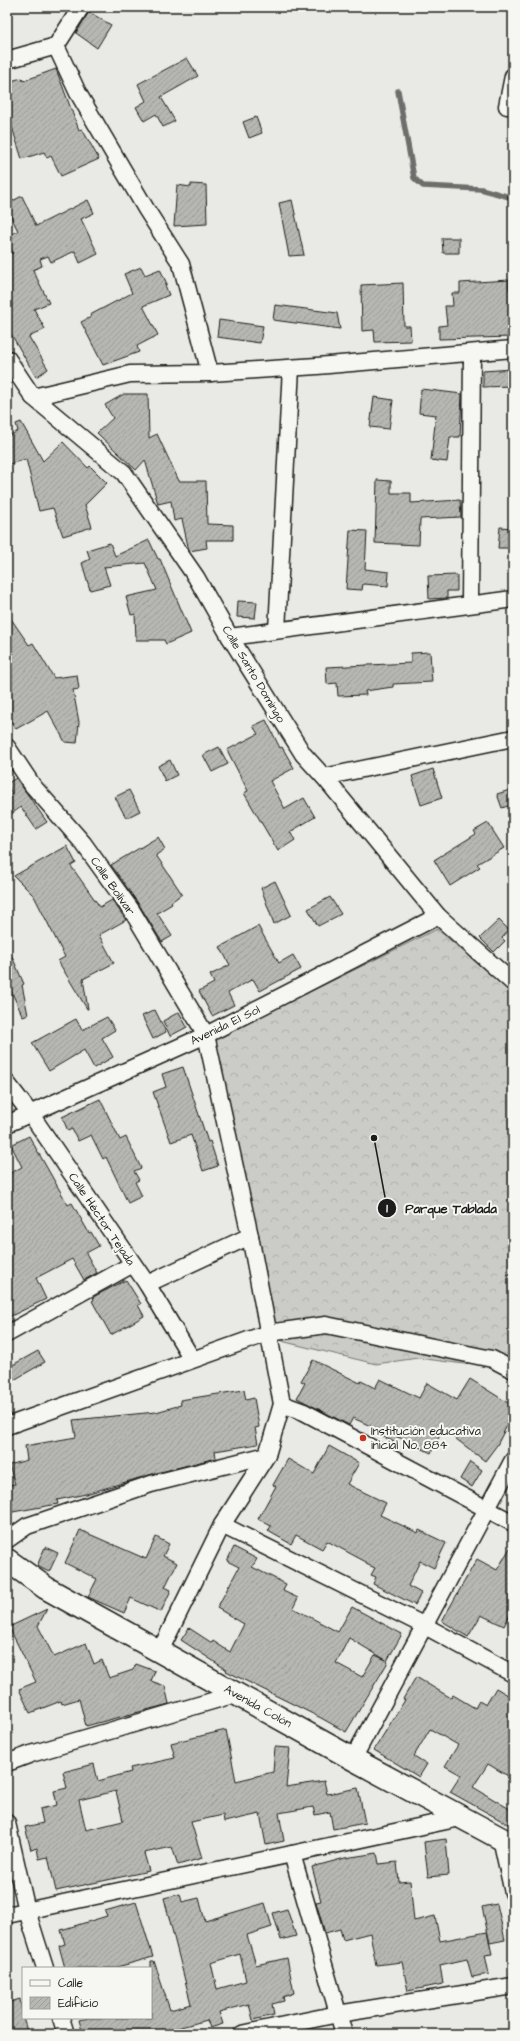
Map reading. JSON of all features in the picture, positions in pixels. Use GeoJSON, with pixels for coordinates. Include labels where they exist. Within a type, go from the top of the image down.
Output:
{"type":"FeatureCollection","features":[{"type":"Feature","properties":{"kind":"main road","name":"Avenida Colón"},"geometry":{"type":"LineString","coordinates":[[7,1560],[46,1588],[353,1760],[460,1818],[507,1841]]}},
{"type":"Feature","properties":{"kind":"street"},"geometry":{"type":"LineString","coordinates":[[7,60],[56,46],[80,7]]}},
{"type":"Feature","properties":{"kind":"street"},"geometry":{"type":"LineString","coordinates":[[56,46],[78,93],[146,209],[181,264],[210,373]]}},
{"type":"Feature","properties":{"kind":"street"},"geometry":{"type":"LineString","coordinates":[[507,106],[513,76]]}},
{"type":"Feature","properties":{"kind":"street"},"geometry":{"type":"LineString","coordinates":[[33,397],[130,374],[210,373],[291,368],[513,349]]}},
{"type":"Feature","properties":{"kind":"street"},"geometry":{"type":"LineString","coordinates":[[470,604],[472,352]]}},
{"type":"Feature","properties":{"kind":"street","name":"Calle Santo Domingo"},"geometry":{"type":"LineString","coordinates":[[7,358],[33,397],[124,473],[196,576],[230,637],[303,754],[324,777],[438,916],[513,983]]}},
{"type":"Feature","properties":{"kind":"street"},"geometry":{"type":"LineString","coordinates":[[277,630],[291,368]]}},
{"type":"Feature","properties":{"kind":"street"},"geometry":{"type":"LineString","coordinates":[[230,637],[513,599]]}},
{"type":"Feature","properties":{"kind":"street"},"geometry":{"type":"LineString","coordinates":[[324,777],[513,738]]}},
{"type":"Feature","properties":{"kind":"street","name":"Calle Bolívar"},"geometry":{"type":"LineString","coordinates":[[7,747],[33,786],[83,843],[132,911],[206,1035],[250,1236],[282,1404]]}},
{"type":"Feature","properties":{"kind":"street","name":"Avenida El Sol"},"geometry":{"type":"LineString","coordinates":[[7,1124],[206,1035],[438,916]]}},
{"type":"Feature","properties":{"kind":"street","name":"Calle Héctor Tejada"},"geometry":{"type":"LineString","coordinates":[[7,1083],[30,1113],[147,1284],[192,1359]]}},
{"type":"Feature","properties":{"kind":"street"},"geometry":{"type":"LineString","coordinates":[[147,1284],[250,1236]]}},
{"type":"Feature","properties":{"kind":"street"},"geometry":{"type":"LineString","coordinates":[[7,1334],[133,1264]]}},
{"type":"Feature","properties":{"kind":"street"},"geometry":{"type":"LineString","coordinates":[[7,1426],[268,1333],[326,1325],[492,1359],[513,1370]]}},
{"type":"Feature","properties":{"kind":"street"},"geometry":{"type":"LineString","coordinates":[[160,1651],[222,1525],[267,1454],[282,1404],[304,1412],[513,1523]]}},
{"type":"Feature","properties":{"kind":"street"},"geometry":{"type":"LineString","coordinates":[[7,1540],[27,1526],[151,1484],[267,1454]]}},
{"type":"Feature","properties":{"kind":"street"},"geometry":{"type":"LineString","coordinates":[[353,1760],[513,1460]]}},
{"type":"Feature","properties":{"kind":"street"},"geometry":{"type":"LineString","coordinates":[[222,1525],[425,1626],[513,1674]]}},
{"type":"Feature","properties":{"kind":"street"},"geometry":{"type":"LineString","coordinates":[[7,1763],[31,1754],[236,1694]]}},
{"type":"Feature","properties":{"kind":"street"},"geometry":{"type":"LineString","coordinates":[[7,1915],[460,1818]]}},
{"type":"Feature","properties":{"kind":"street"},"geometry":{"type":"LineString","coordinates":[[7,1823],[27,1911],[45,1967]]}},
{"type":"Feature","properties":{"kind":"street"},"geometry":{"type":"LineString","coordinates":[[507,1841],[513,1893]]}},
{"type":"Feature","properties":{"kind":"street"},"geometry":{"type":"LineString","coordinates":[[292,1854],[344,2034]]}},
{"type":"Feature","properties":{"kind":"street"},"geometry":{"type":"LineString","coordinates":[[242,2034],[338,2014],[513,1986]]}},
{"type":"Feature","properties":{"kind":"street"},"geometry":{"type":"LineString","coordinates":[[61,2019],[66,2034]]}},
{"type":"Feature","properties":{"kind":"green space"},"geometry":{"type":"Polygon","coordinates":[[[437,929],[513,994],[513,1365],[501,1358],[464,1364],[418,1358],[376,1364],[285,1342],[263,1332],[214,1039],[437,929]]]}},
{"type":"Feature","properties":{"kind":"building"},"geometry":{"type":"Polygon","coordinates":[[[89,12],[111,25],[97,48],[76,33],[89,12]]]}},
{"type":"Feature","properties":{"kind":"building"},"geometry":{"type":"Polygon","coordinates":[[[187,58],[198,76],[161,97],[175,121],[163,127],[156,114],[144,121],[136,107],[146,101],[138,84],[187,58]]]}},
{"type":"Feature","properties":{"kind":"building"},"geometry":{"type":"Polygon","coordinates":[[[56,69],[79,130],[82,129],[99,159],[61,176],[51,156],[47,158],[44,152],[22,159],[11,124],[7,125],[7,82],[22,78],[23,81],[56,69]]]}},
{"type":"Feature","properties":{"kind":"building"},"geometry":{"type":"Polygon","coordinates":[[[256,117],[262,133],[249,138],[243,122],[256,117]]]}},
{"type":"Feature","properties":{"kind":"building"},"geometry":{"type":"Polygon","coordinates":[[[191,184],[206,185],[207,224],[174,226],[177,185],[191,187],[191,184]]]}},
{"type":"Feature","properties":{"kind":"building"},"geometry":{"type":"Polygon","coordinates":[[[22,196],[36,226],[88,200],[94,213],[81,219],[98,254],[80,263],[75,251],[51,262],[48,256],[40,259],[42,266],[33,270],[49,303],[34,309],[45,329],[29,337],[48,369],[36,377],[7,327],[7,255],[13,253],[7,241],[7,236],[18,231],[7,208],[7,204],[22,196]]]}},
{"type":"Feature","properties":{"kind":"building"},"geometry":{"type":"Polygon","coordinates":[[[292,200],[304,255],[289,256],[279,203],[292,200]]]}},
{"type":"Feature","properties":{"kind":"building"},"geometry":{"type":"Polygon","coordinates":[[[442,238],[459,238],[459,253],[443,253],[442,238]]]}},
{"type":"Feature","properties":{"kind":"building"},"geometry":{"type":"Polygon","coordinates":[[[141,267],[145,275],[160,269],[167,284],[165,285],[169,295],[143,306],[158,335],[137,346],[139,352],[103,365],[81,322],[91,317],[90,315],[132,293],[124,274],[141,267]]]}},
{"type":"Feature","properties":{"kind":"building"},"geometry":{"type":"Polygon","coordinates":[[[509,280],[509,289],[513,289],[513,337],[439,339],[439,326],[447,325],[445,306],[453,306],[452,293],[460,293],[460,283],[509,280]]]}},
{"type":"Feature","properties":{"kind":"building"},"geometry":{"type":"Polygon","coordinates":[[[403,283],[404,326],[410,326],[411,341],[375,342],[374,330],[362,331],[361,285],[403,283]]]}},
{"type":"Feature","properties":{"kind":"building"},"geometry":{"type":"Polygon","coordinates":[[[275,305],[337,313],[340,329],[273,320],[275,305]]]}},
{"type":"Feature","properties":{"kind":"building"},"geometry":{"type":"Polygon","coordinates":[[[219,320],[263,326],[260,343],[217,337],[219,320]]]}},
{"type":"Feature","properties":{"kind":"building"},"geometry":{"type":"Polygon","coordinates":[[[513,369],[513,386],[483,387],[483,371],[513,369]]]}},
{"type":"Feature","properties":{"kind":"building"},"geometry":{"type":"Polygon","coordinates":[[[421,389],[462,394],[460,437],[450,437],[447,462],[431,460],[436,415],[419,413],[421,389]]]}},
{"type":"Feature","properties":{"kind":"building"},"geometry":{"type":"Polygon","coordinates":[[[124,394],[148,394],[149,438],[157,434],[179,481],[206,481],[207,524],[233,525],[233,540],[206,540],[207,548],[189,551],[182,519],[174,521],[171,501],[158,504],[145,460],[136,470],[97,433],[113,418],[105,405],[124,394]]]}},
{"type":"Feature","properties":{"kind":"building"},"geometry":{"type":"Polygon","coordinates":[[[374,397],[393,400],[389,429],[370,427],[374,397]]]}},
{"type":"Feature","properties":{"kind":"building"},"geometry":{"type":"Polygon","coordinates":[[[21,422],[43,461],[63,442],[88,468],[90,466],[107,483],[85,505],[92,527],[63,536],[53,508],[39,511],[26,459],[7,465],[7,437],[18,431],[16,424],[21,422]]]}},
{"type":"Feature","properties":{"kind":"building"},"geometry":{"type":"Polygon","coordinates":[[[377,480],[391,481],[391,493],[411,493],[411,503],[460,500],[461,517],[420,519],[419,545],[375,543],[377,480]]]}},
{"type":"Feature","properties":{"kind":"building"},"geometry":{"type":"Polygon","coordinates":[[[500,527],[513,528],[512,548],[498,548],[500,527]]]}},
{"type":"Feature","properties":{"kind":"building"},"geometry":{"type":"Polygon","coordinates":[[[350,530],[367,531],[365,569],[389,572],[388,586],[363,584],[362,590],[346,589],[350,530]]]}},
{"type":"Feature","properties":{"kind":"building"},"geometry":{"type":"Polygon","coordinates":[[[149,540],[158,559],[160,559],[191,633],[166,644],[164,640],[136,640],[135,614],[131,615],[126,597],[157,590],[145,563],[104,567],[110,585],[90,590],[82,563],[90,559],[87,550],[110,543],[115,556],[149,540]]]}},
{"type":"Feature","properties":{"kind":"building"},"geometry":{"type":"Polygon","coordinates":[[[457,575],[457,591],[447,591],[447,598],[429,599],[428,576],[457,575]]]}},
{"type":"Feature","properties":{"kind":"building"},"geometry":{"type":"Polygon","coordinates":[[[238,601],[257,602],[255,618],[237,617],[238,601]]]}},
{"type":"Feature","properties":{"kind":"building"},"geometry":{"type":"Polygon","coordinates":[[[7,613],[29,645],[33,643],[54,678],[77,675],[79,689],[73,690],[79,722],[77,743],[65,742],[48,711],[16,729],[7,714],[7,613]]]}},
{"type":"Feature","properties":{"kind":"building"},"geometry":{"type":"Polygon","coordinates":[[[430,652],[432,682],[393,684],[393,687],[365,691],[366,695],[338,696],[337,683],[327,684],[326,667],[411,663],[411,653],[430,652]]]}},
{"type":"Feature","properties":{"kind":"building"},"geometry":{"type":"Polygon","coordinates":[[[266,720],[280,748],[282,747],[294,768],[270,781],[285,809],[304,798],[315,817],[290,832],[295,840],[278,851],[244,793],[248,791],[227,750],[258,734],[253,726],[266,720]]]}},
{"type":"Feature","properties":{"kind":"building"},"geometry":{"type":"Polygon","coordinates":[[[219,747],[228,764],[212,772],[203,755],[219,747]]]}},
{"type":"Feature","properties":{"kind":"building"},"geometry":{"type":"Polygon","coordinates":[[[170,760],[177,775],[165,781],[158,766],[170,760]]]}},
{"type":"Feature","properties":{"kind":"building"},"geometry":{"type":"Polygon","coordinates":[[[433,769],[442,798],[421,805],[412,776],[433,769]]]}},
{"type":"Feature","properties":{"kind":"building"},"geometry":{"type":"Polygon","coordinates":[[[16,778],[47,822],[36,829],[21,807],[7,817],[7,797],[12,794],[7,784],[16,778]]]}},
{"type":"Feature","properties":{"kind":"building"},"geometry":{"type":"Polygon","coordinates":[[[513,789],[513,804],[502,808],[497,794],[513,789]]]}},
{"type":"Feature","properties":{"kind":"building"},"geometry":{"type":"Polygon","coordinates":[[[129,790],[140,811],[126,818],[115,797],[129,790]]]}},
{"type":"Feature","properties":{"kind":"building"},"geometry":{"type":"Polygon","coordinates":[[[488,823],[504,848],[477,864],[480,867],[450,886],[434,860],[476,834],[474,831],[488,823]]]}},
{"type":"Feature","properties":{"kind":"building"},"geometry":{"type":"Polygon","coordinates":[[[158,837],[165,849],[156,855],[182,894],[171,902],[172,904],[157,913],[172,936],[162,942],[140,906],[111,865],[158,837]]]}},
{"type":"Feature","properties":{"kind":"building"},"geometry":{"type":"Polygon","coordinates":[[[67,846],[76,863],[71,866],[100,907],[112,900],[126,920],[99,935],[114,963],[83,979],[88,1009],[58,961],[65,957],[34,896],[14,876],[67,846]]]}},
{"type":"Feature","properties":{"kind":"building"},"geometry":{"type":"Polygon","coordinates":[[[275,881],[291,915],[274,924],[261,888],[275,881]]]}},
{"type":"Feature","properties":{"kind":"building"},"geometry":{"type":"Polygon","coordinates":[[[330,897],[341,914],[318,926],[308,909],[330,897]]]}},
{"type":"Feature","properties":{"kind":"building"},"geometry":{"type":"Polygon","coordinates":[[[499,920],[509,930],[502,938],[505,941],[494,952],[480,938],[499,920]]]}},
{"type":"Feature","properties":{"kind":"building"},"geometry":{"type":"Polygon","coordinates":[[[258,926],[279,963],[293,955],[301,969],[260,991],[253,979],[228,993],[234,1005],[212,1016],[199,991],[214,983],[210,975],[230,965],[220,947],[258,926]]]}},
{"type":"Feature","properties":{"kind":"building"},"geometry":{"type":"Polygon","coordinates":[[[7,945],[24,984],[22,985],[28,1015],[23,1017],[7,982],[7,945]]]}},
{"type":"Feature","properties":{"kind":"building"},"geometry":{"type":"Polygon","coordinates":[[[155,1010],[166,1032],[153,1039],[142,1016],[155,1010]]]}},
{"type":"Feature","properties":{"kind":"building"},"geometry":{"type":"Polygon","coordinates":[[[179,1012],[187,1027],[170,1036],[163,1021],[179,1012]]]}},
{"type":"Feature","properties":{"kind":"building"},"geometry":{"type":"Polygon","coordinates":[[[107,1017],[115,1030],[102,1038],[113,1057],[94,1068],[84,1050],[49,1071],[32,1043],[76,1019],[82,1030],[107,1017]]]}},
{"type":"Feature","properties":{"kind":"building"},"geometry":{"type":"Polygon","coordinates":[[[183,1067],[208,1142],[210,1141],[218,1166],[203,1171],[191,1135],[171,1142],[153,1092],[166,1087],[162,1074],[183,1067]]]}},
{"type":"Feature","properties":{"kind":"building"},"geometry":{"type":"Polygon","coordinates":[[[100,1099],[120,1140],[126,1137],[141,1168],[134,1171],[139,1180],[135,1182],[142,1196],[128,1203],[106,1157],[103,1159],[91,1135],[78,1141],[72,1129],[68,1131],[62,1117],[100,1099]]]}},
{"type":"Feature","properties":{"kind":"building"},"geometry":{"type":"Polygon","coordinates":[[[29,1136],[68,1205],[72,1203],[89,1233],[91,1232],[99,1246],[86,1253],[97,1273],[84,1280],[72,1259],[36,1278],[46,1299],[7,1318],[7,1175],[22,1167],[11,1145],[29,1136]]]}},
{"type":"Feature","properties":{"kind":"building"},"geometry":{"type":"Polygon","coordinates":[[[126,1280],[141,1304],[138,1305],[144,1316],[111,1335],[92,1301],[94,1300],[93,1297],[126,1280]]]}},
{"type":"Feature","properties":{"kind":"building"},"geometry":{"type":"Polygon","coordinates":[[[38,1351],[45,1362],[7,1384],[7,1368],[38,1351]]]}},
{"type":"Feature","properties":{"kind":"building"},"geometry":{"type":"Polygon","coordinates":[[[313,1360],[360,1383],[361,1381],[375,1388],[380,1379],[419,1398],[427,1383],[457,1400],[470,1379],[513,1406],[513,1414],[497,1445],[485,1461],[443,1429],[431,1453],[398,1437],[396,1443],[382,1436],[384,1432],[353,1418],[349,1425],[297,1398],[305,1383],[301,1381],[313,1360]]]}},
{"type":"Feature","properties":{"kind":"building"},"geometry":{"type":"Polygon","coordinates":[[[244,1390],[246,1400],[254,1398],[259,1427],[255,1428],[258,1444],[215,1451],[216,1458],[149,1475],[86,1494],[57,1500],[58,1504],[7,1513],[7,1485],[15,1484],[9,1465],[27,1460],[25,1446],[76,1437],[73,1420],[156,1412],[181,1405],[180,1400],[244,1390]]]}},
{"type":"Feature","properties":{"kind":"building"},"geometry":{"type":"Polygon","coordinates":[[[329,1446],[359,1463],[347,1484],[386,1503],[380,1515],[418,1533],[419,1530],[446,1543],[434,1568],[420,1561],[408,1586],[421,1593],[415,1605],[373,1584],[376,1577],[371,1575],[375,1568],[366,1564],[366,1562],[327,1541],[322,1549],[296,1535],[291,1544],[268,1531],[271,1526],[258,1519],[276,1486],[273,1485],[288,1459],[314,1474],[329,1446]]]}},
{"type":"Feature","properties":{"kind":"building"},"geometry":{"type":"Polygon","coordinates":[[[470,1462],[482,1470],[472,1487],[460,1479],[470,1462]]]}},
{"type":"Feature","properties":{"kind":"building"},"geometry":{"type":"Polygon","coordinates":[[[80,1530],[146,1559],[156,1537],[169,1544],[163,1556],[177,1563],[165,1587],[171,1590],[161,1612],[131,1598],[124,1613],[88,1597],[97,1579],[65,1563],[80,1530]]]}},
{"type":"Feature","properties":{"kind":"building"},"geometry":{"type":"Polygon","coordinates":[[[513,1543],[513,1609],[504,1626],[481,1615],[468,1637],[442,1621],[477,1559],[497,1570],[513,1543]]]}},
{"type":"Feature","properties":{"kind":"building"},"geometry":{"type":"Polygon","coordinates":[[[45,1547],[58,1553],[49,1572],[37,1566],[45,1547]]]}},
{"type":"Feature","properties":{"kind":"building"},"geometry":{"type":"Polygon","coordinates":[[[234,1547],[257,1559],[252,1567],[286,1584],[283,1591],[298,1598],[293,1608],[338,1632],[352,1607],[402,1634],[387,1661],[388,1662],[346,1732],[226,1671],[227,1670],[181,1640],[189,1628],[212,1643],[213,1641],[230,1652],[244,1624],[217,1608],[239,1567],[227,1561],[234,1547]],[[349,1638],[336,1663],[362,1677],[375,1655],[386,1660],[349,1638]]]}},
{"type":"Feature","properties":{"kind":"building"},"geometry":{"type":"Polygon","coordinates":[[[47,1609],[38,1626],[54,1657],[86,1643],[94,1664],[102,1660],[109,1678],[133,1670],[136,1664],[155,1671],[151,1681],[165,1686],[169,1704],[86,1726],[79,1699],[62,1704],[61,1701],[30,1713],[19,1689],[36,1682],[9,1627],[47,1609]]]}},
{"type":"Feature","properties":{"kind":"building"},"geometry":{"type":"Polygon","coordinates":[[[416,1677],[451,1698],[453,1695],[475,1708],[479,1701],[486,1705],[496,1688],[513,1698],[513,1779],[488,1764],[473,1787],[513,1811],[513,1827],[450,1792],[461,1775],[445,1766],[458,1745],[430,1729],[414,1756],[427,1764],[419,1777],[374,1750],[405,1700],[403,1699],[416,1677]]]}},
{"type":"Feature","properties":{"kind":"building"},"geometry":{"type":"Polygon","coordinates":[[[226,1730],[236,1781],[273,1772],[275,1747],[290,1748],[286,1787],[324,1781],[327,1794],[358,1788],[365,1823],[333,1829],[330,1812],[315,1815],[313,1807],[279,1813],[284,1841],[266,1845],[260,1814],[224,1822],[223,1815],[191,1822],[202,1858],[178,1865],[172,1847],[144,1853],[149,1871],[56,1891],[48,1857],[39,1859],[37,1848],[31,1850],[25,1827],[43,1823],[40,1809],[57,1805],[54,1791],[67,1788],[63,1772],[94,1764],[98,1781],[131,1772],[130,1768],[175,1758],[171,1743],[226,1730]],[[116,1791],[79,1800],[86,1830],[123,1821],[116,1791]]]}},
{"type":"Feature","properties":{"kind":"building"},"geometry":{"type":"Polygon","coordinates":[[[446,1839],[449,1875],[428,1877],[424,1842],[446,1839]]]}},
{"type":"Feature","properties":{"kind":"building"},"geometry":{"type":"Polygon","coordinates":[[[377,1853],[379,1864],[397,1862],[399,1882],[410,1881],[414,1921],[435,1916],[440,1941],[487,1932],[492,1954],[485,1955],[489,1974],[472,1977],[467,1959],[440,1965],[443,1984],[408,1991],[402,1962],[376,1965],[370,1933],[343,1940],[340,1929],[325,1933],[316,1902],[321,1901],[312,1867],[345,1858],[377,1853]]]}},
{"type":"Feature","properties":{"kind":"building"},"geometry":{"type":"Polygon","coordinates":[[[180,1894],[182,1902],[199,1898],[205,1921],[265,1903],[272,1927],[247,1935],[256,1965],[287,1958],[294,1993],[283,1997],[284,2001],[272,2004],[274,2015],[253,2020],[249,2004],[219,2012],[223,2024],[210,2028],[207,2020],[155,2034],[83,2034],[79,2020],[152,2019],[151,1961],[154,1961],[170,2010],[191,2004],[164,1898],[180,1894]],[[240,1954],[211,1963],[217,1989],[246,1981],[240,1954]]]}},
{"type":"Feature","properties":{"kind":"building"},"geometry":{"type":"Polygon","coordinates":[[[136,1902],[153,1957],[118,1967],[65,1967],[59,1946],[65,1944],[61,1930],[107,1916],[105,1911],[136,1902]]]}},
{"type":"Feature","properties":{"kind":"building"},"geometry":{"type":"Polygon","coordinates":[[[497,1904],[505,1940],[490,1943],[482,1907],[497,1904]]]}},
{"type":"Feature","properties":{"kind":"building"},"geometry":{"type":"Polygon","coordinates":[[[287,1909],[296,1936],[281,1940],[273,1913],[287,1909]]]}},
{"type":"Feature","properties":{"kind":"building"},"geometry":{"type":"Polygon","coordinates":[[[20,1999],[22,2019],[23,2019],[28,2034],[7,2034],[7,2003],[20,1999]]]}},
{"type":"Feature","properties":{"kind":"waterway"},"geometry":{"type":"LineString","coordinates":[[398,91],[414,178],[423,186],[481,189],[513,198]]}},
{"type":"Feature","properties":{"kind":"place","name":"Parque Tablada"},"geometry":{"type":"Point","coordinates":[374,1138]}},
{"type":"Feature","properties":{"kind":"place","name":"Institución educativa inicial No. 884"},"geometry":{"type":"Point","coordinates":[363,1438]}}]}
